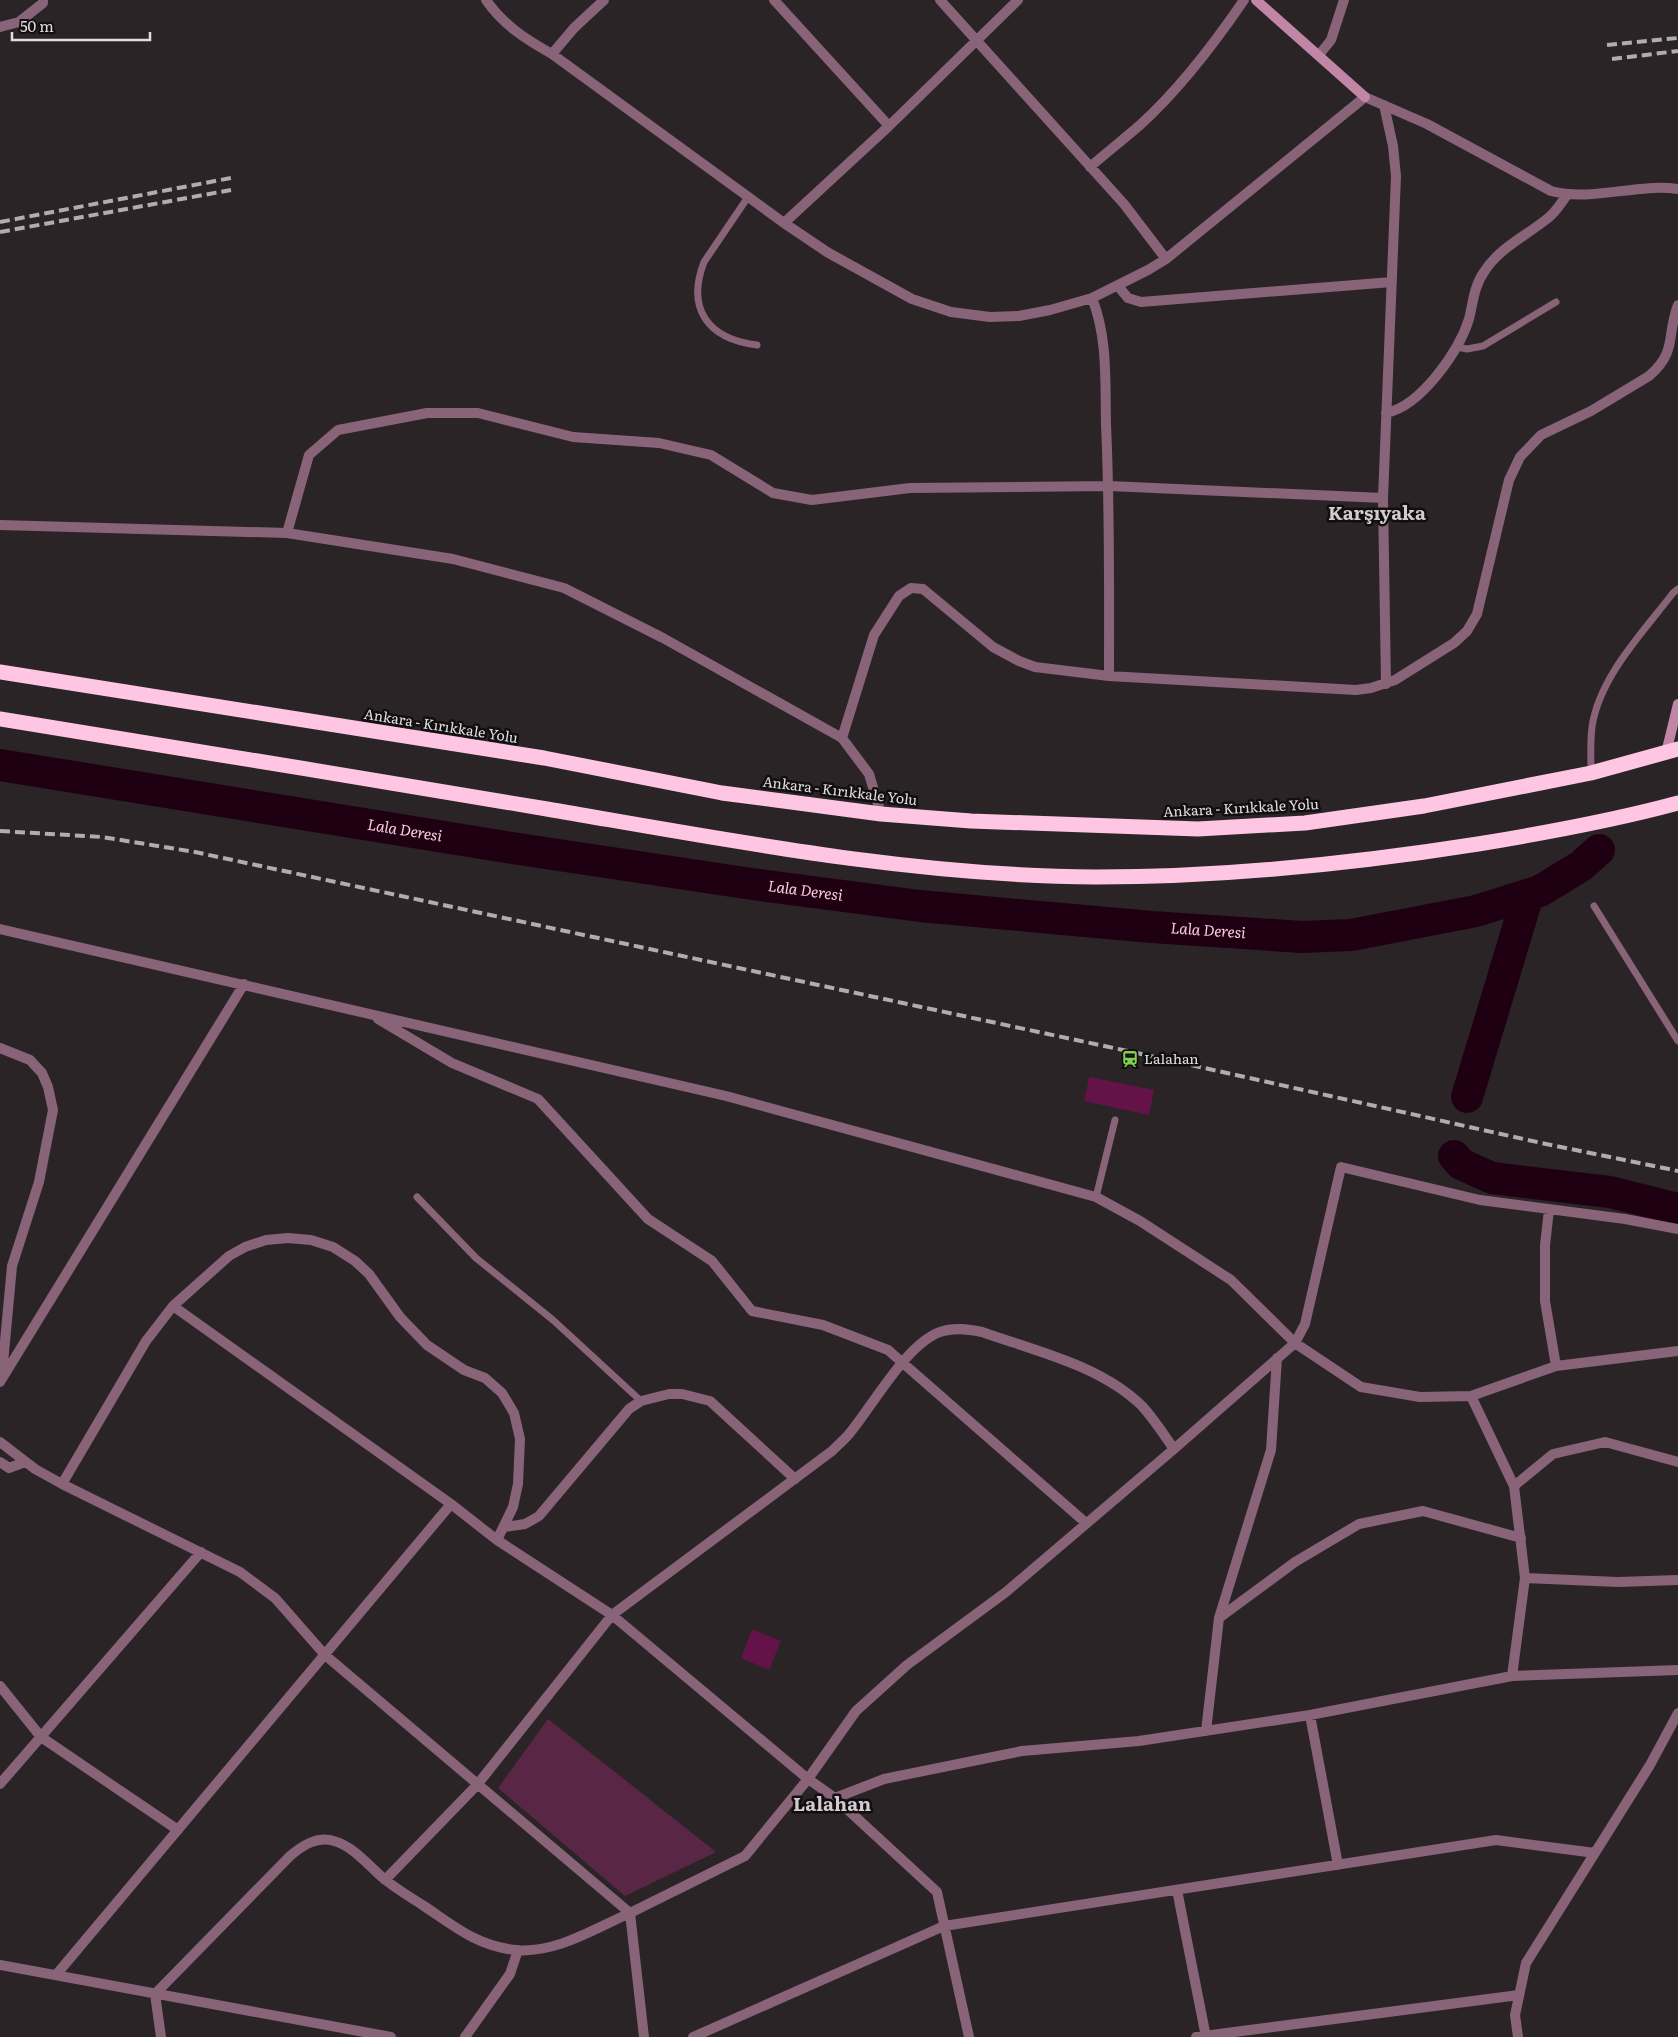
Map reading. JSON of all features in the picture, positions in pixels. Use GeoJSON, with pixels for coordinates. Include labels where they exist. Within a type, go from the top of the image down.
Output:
{"type":"FeatureCollection","features":[{"type":"Feature","properties":{"kind":"highway","name":"Ankara - Kırıkkale Yolu"},"geometry":{"type":"LineString","coordinates":[[0,672],[544,758],[722,793],[881,814],[971,821],[1198,829],[1304,824],[1424,806],[1591,773],[1672,751]]}},
{"type":"Feature","properties":{"kind":"highway"},"geometry":{"type":"LineString","coordinates":[[0,719],[705,836],[858,859],[981,871],[1093,877],[1199,875],[1312,867],[1427,852],[1537,834],[1678,802]]}},
{"type":"Feature","properties":{"kind":"street"},"geometry":{"type":"LineString","coordinates":[[0,27],[19,22],[43,3],[43,0]]}},
{"type":"Feature","properties":{"kind":"street"},"geometry":{"type":"LineString","coordinates":[[486,0],[506,24],[526,40],[552,54],[784,223],[827,252],[912,298],[951,312],[990,317],[1019,316],[1050,310],[1092,298],[1118,286],[1166,259],[1365,97]]}},
{"type":"Feature","properties":{"kind":"street"},"geometry":{"type":"LineString","coordinates":[[552,54],[574,28],[604,0]]}},
{"type":"Feature","properties":{"kind":"street"},"geometry":{"type":"LineString","coordinates":[[774,0],[888,126]]}},
{"type":"Feature","properties":{"kind":"street"},"geometry":{"type":"LineString","coordinates":[[940,0],[1124,204],[1166,259]]}},
{"type":"Feature","properties":{"kind":"street"},"geometry":{"type":"LineString","coordinates":[[784,223],[888,126],[1018,0]]}},
{"type":"Feature","properties":{"kind":"street"},"geometry":{"type":"LineString","coordinates":[[1090,167],[1141,124],[1173,91],[1204,55],[1244,0]]}},
{"type":"Feature","properties":{"kind":"street"},"geometry":{"type":"LineString","coordinates":[[1256,0],[1365,97],[1427,124],[1551,190],[1567,195],[1585,195],[1678,189]]}},
{"type":"Feature","properties":{"kind":"street"},"geometry":{"type":"LineString","coordinates":[[1319,56],[1331,40],[1344,0]]}},
{"type":"Feature","properties":{"kind":"street"},"geometry":{"type":"LineString","coordinates":[[1384,105],[1393,146],[1396,176],[1383,498],[1386,684]]}},
{"type":"Feature","properties":{"kind":"street"},"geometry":{"type":"LineString","coordinates":[[1386,413],[1403,407],[1422,390],[1436,376],[1457,347],[1469,318],[1477,286],[1489,265],[1497,256],[1548,218],[1567,195]]}},
{"type":"Feature","properties":{"kind":"street"},"geometry":{"type":"LineString","coordinates":[[1118,286],[1128,298],[1141,302],[1392,282]]}},
{"type":"Feature","properties":{"kind":"street"},"geometry":{"type":"LineString","coordinates":[[1092,298],[1100,321],[1104,345],[1109,486],[1109,676]]}},
{"type":"Feature","properties":{"kind":"street"},"geometry":{"type":"LineString","coordinates":[[842,738],[874,635],[902,592],[911,588],[923,589],[994,647],[1019,662],[1052,669],[1109,676],[1356,690],[1386,684],[1454,643],[1467,631],[1477,614],[1509,480],[1520,457],[1541,435],[1591,411],[1649,376],[1658,368],[1665,359],[1671,344],[1672,323],[1678,305]]}},
{"type":"Feature","properties":{"kind":"street"},"geometry":{"type":"LineString","coordinates":[[287,533],[309,455],[338,430],[427,412],[478,413],[573,437],[659,443],[711,454],[773,494],[812,500],[859,496],[910,488],[1109,486],[1383,498]]}},
{"type":"Feature","properties":{"kind":"street"},"geometry":{"type":"LineString","coordinates":[[0,525],[287,533],[452,558],[564,588],[663,638],[842,738],[869,774],[881,814]]}},
{"type":"Feature","properties":{"kind":"street"},"geometry":{"type":"LineString","coordinates":[[1672,751],[1678,704]]}},
{"type":"Feature","properties":{"kind":"street"},"geometry":{"type":"LineString","coordinates":[[0,929],[726,1096],[1096,1197],[1140,1221],[1231,1280],[1295,1343],[1361,1387],[1420,1397],[1471,1396],[1556,1366],[1678,1351]]}},
{"type":"Feature","properties":{"kind":"street"},"geometry":{"type":"LineString","coordinates":[[1,1380],[244,984]]}},
{"type":"Feature","properties":{"kind":"street"},"geometry":{"type":"LineString","coordinates":[[368,1013],[452,1063],[538,1099],[648,1219],[712,1261],[752,1311],[822,1324],[888,1350],[1086,1523]]}},
{"type":"Feature","properties":{"kind":"street"},"geometry":{"type":"LineString","coordinates":[[0,1048],[30,1060],[42,1073],[53,1110],[39,1182],[12,1266],[1,1380]]}},
{"type":"Feature","properties":{"kind":"street"},"geometry":{"type":"LineString","coordinates":[[155,1994],[302,1845],[317,1840],[334,1841],[346,1846],[385,1880],[473,1939],[487,1945],[518,1950],[558,1945],[630,1913],[745,1856],[808,1779],[856,1711],[907,1665],[1006,1592],[1295,1343],[1304,1324],[1341,1167],[1480,1200],[1625,1219],[1678,1229]]}},
{"type":"Feature","properties":{"kind":"street"},"geometry":{"type":"LineString","coordinates":[[1548,1210],[1545,1245],[1545,1301],[1556,1366]]}},
{"type":"Feature","properties":{"kind":"street"},"geometry":{"type":"LineString","coordinates":[[62,1484],[146,1341],[173,1306],[229,1256],[245,1247],[266,1240],[288,1238],[311,1240],[333,1247],[355,1261],[369,1274],[400,1317],[427,1345],[464,1370],[485,1378],[502,1393],[514,1413],[520,1439],[518,1484],[513,1507],[505,1527],[497,1540]]}},
{"type":"Feature","properties":{"kind":"street"},"geometry":{"type":"LineString","coordinates":[[173,1306],[452,1504],[497,1540],[612,1615],[808,1779],[835,1798],[937,1892],[969,2037]]}},
{"type":"Feature","properties":{"kind":"street"},"geometry":{"type":"LineString","coordinates":[[385,1880],[477,1784],[612,1615],[832,1450],[848,1434],[902,1362],[930,1337],[940,1332],[966,1329],[982,1332],[1078,1366],[1121,1389],[1142,1406],[1174,1449]]}},
{"type":"Feature","properties":{"kind":"street"},"geometry":{"type":"LineString","coordinates":[[1206,1731],[1219,1618],[1271,1450],[1277,1358]]}},
{"type":"Feature","properties":{"kind":"street"},"geometry":{"type":"LineString","coordinates":[[505,1527],[525,1524],[539,1516],[629,1409],[641,1401],[654,1397],[676,1394],[710,1401],[795,1479]]}},
{"type":"Feature","properties":{"kind":"street"},"geometry":{"type":"LineString","coordinates":[[1471,1396],[1514,1486],[1525,1578],[1512,1676]]}},
{"type":"Feature","properties":{"kind":"street"},"geometry":{"type":"LineString","coordinates":[[0,1442],[26,1462],[62,1484],[240,1572],[275,1598],[325,1655],[630,1913],[644,2037]]}},
{"type":"Feature","properties":{"kind":"street"},"geometry":{"type":"LineString","coordinates":[[1514,1486],[1553,1454],[1605,1442],[1678,1462]]}},
{"type":"Feature","properties":{"kind":"street"},"geometry":{"type":"LineString","coordinates":[[0,1462],[9,1468],[26,1462]]}},
{"type":"Feature","properties":{"kind":"street"},"geometry":{"type":"LineString","coordinates":[[56,1975],[452,1504]]}},
{"type":"Feature","properties":{"kind":"street"},"geometry":{"type":"LineString","coordinates":[[1219,1618],[1295,1562],[1359,1524],[1423,1511],[1520,1538]]}},
{"type":"Feature","properties":{"kind":"street"},"geometry":{"type":"LineString","coordinates":[[0,1784],[201,1552]]}},
{"type":"Feature","properties":{"kind":"street"},"geometry":{"type":"LineString","coordinates":[[1525,1578],[1618,1582],[1678,1580]]}},
{"type":"Feature","properties":{"kind":"street"},"geometry":{"type":"LineString","coordinates":[[835,1798],[884,1779],[1022,1751],[1139,1741],[1206,1731],[1310,1715],[1512,1676],[1678,1670]]}},
{"type":"Feature","properties":{"kind":"street"},"geometry":{"type":"LineString","coordinates":[[0,1686],[41,1737],[178,1830]]}},
{"type":"Feature","properties":{"kind":"street"},"geometry":{"type":"LineString","coordinates":[[1518,2037],[1515,2015],[1526,1963],[1650,1765],[1678,1713]]}},
{"type":"Feature","properties":{"kind":"street"},"geometry":{"type":"LineString","coordinates":[[1310,1715],[1338,1865]]}},
{"type":"Feature","properties":{"kind":"street"},"geometry":{"type":"LineString","coordinates":[[693,2037],[944,1926],[1496,1840],[1595,1853]]}},
{"type":"Feature","properties":{"kind":"street"},"geometry":{"type":"LineString","coordinates":[[1177,1890],[1202,2037],[1519,1995]]}},
{"type":"Feature","properties":{"kind":"street"},"geometry":{"type":"LineString","coordinates":[[465,2037],[510,1974],[518,1950]]}},
{"type":"Feature","properties":{"kind":"street"},"geometry":{"type":"LineString","coordinates":[[0,1965],[391,2037]]}},
{"type":"Feature","properties":{"kind":"street"},"geometry":{"type":"LineString","coordinates":[[155,1994],[161,2037]]}},
{"type":"Feature","properties":{"kind":"lane"},"geometry":{"type":"LineString","coordinates":[[748,197],[704,262],[698,284],[698,296],[706,319],[713,329],[731,339],[757,345]]}},
{"type":"Feature","properties":{"kind":"lane"},"geometry":{"type":"LineString","coordinates":[[1457,347],[1467,349],[1483,346],[1556,302]]}},
{"type":"Feature","properties":{"kind":"lane"},"geometry":{"type":"LineString","coordinates":[[1591,773],[1592,726],[1605,689],[1624,656],[1678,589]]}},
{"type":"Feature","properties":{"kind":"lane"},"geometry":{"type":"LineString","coordinates":[[1594,906],[1678,1041]]}},
{"type":"Feature","properties":{"kind":"lane"},"geometry":{"type":"LineString","coordinates":[[1096,1197],[1115,1120]]}},
{"type":"Feature","properties":{"kind":"lane"},"geometry":{"type":"LineString","coordinates":[[416,1197],[476,1258],[553,1320],[641,1401]]}},
{"type":"Feature","properties":{"kind":"shaded area"},"geometry":{"type":"Polygon","coordinates":[[[548,1719],[716,1852],[625,1896],[498,1788],[548,1719]]]}},
{"type":"Feature","properties":{"kind":"building"},"geometry":{"type":"Polygon","coordinates":[[[1089,1077],[1154,1090],[1149,1115],[1084,1101],[1089,1077]]]}},
{"type":"Feature","properties":{"kind":"building"},"geometry":{"type":"Polygon","coordinates":[[[752,1629],[781,1641],[769,1670],[741,1658],[752,1629]]]}},
{"type":"Feature","properties":{"kind":"waterway","name":"Lala Deresi"},"geometry":{"type":"LineString","coordinates":[[0,765],[512,848],[752,884],[920,906],[1152,927],[1302,937],[1351,935],[1476,911],[1540,891],[1581,866],[1599,850]]}},
{"type":"Feature","properties":{"kind":"waterway"},"geometry":{"type":"LineString","coordinates":[[1467,1097],[1528,895]]}},
{"type":"Feature","properties":{"kind":"waterway"},"geometry":{"type":"LineString","coordinates":[[1454,1156],[1461,1164],[1492,1178],[1610,1192],[1678,1209]]}},
{"type":"Feature","properties":{"kind":"railway"},"geometry":{"type":"LineString","coordinates":[[1607,45],[1678,38]]}},
{"type":"Feature","properties":{"kind":"railway"},"geometry":{"type":"LineString","coordinates":[[1612,59],[1678,51]]}},
{"type":"Feature","properties":{"kind":"railway"},"geometry":{"type":"LineString","coordinates":[[0,222],[231,178]]}},
{"type":"Feature","properties":{"kind":"railway"},"geometry":{"type":"LineString","coordinates":[[0,232],[231,190]]}},
{"type":"Feature","properties":{"kind":"railway"},"geometry":{"type":"LineString","coordinates":[[0,831],[102,837],[195,852],[1137,1053],[1546,1144],[1678,1171]]}},
{"type":"Feature","properties":{"kind":"place","name":"Lalahan"},"geometry":{"type":"Point","coordinates":[1130,1059]}},
{"type":"Feature","properties":{"kind":"district","name":"Karşıyaka"},"geometry":{"type":"Point","coordinates":[1377,513]}},
{"type":"Feature","properties":{"kind":"district","name":"Lalahan"},"geometry":{"type":"Point","coordinates":[832,1804]}}]}
